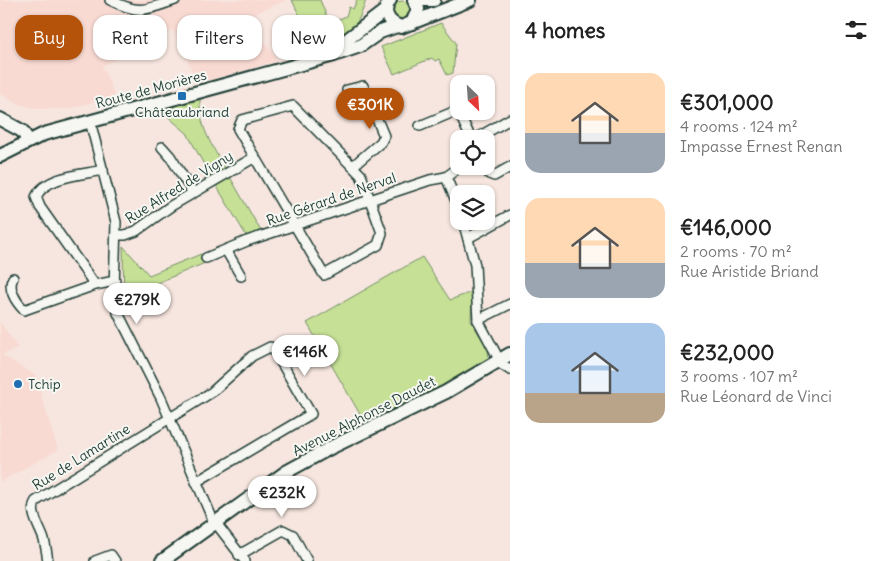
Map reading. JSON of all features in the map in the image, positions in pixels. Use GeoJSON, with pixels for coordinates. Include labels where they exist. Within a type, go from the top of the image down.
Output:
{"type":"FeatureCollection","features":[{"type":"Feature","properties":{"kind":"main road"},"geometry":{"type":"LineString","coordinates":[[412,23],[418,14],[414,0],[434,0]]}},
{"type":"Feature","properties":{"kind":"main road"},"geometry":{"type":"LineString","coordinates":[[412,23],[470,0]]}},
{"type":"Feature","properties":{"kind":"main road"},"geometry":{"type":"LineString","coordinates":[[387,4],[389,20],[396,26]]}},
{"type":"Feature","properties":{"kind":"main road","name":"Route de Morières"},"geometry":{"type":"LineString","coordinates":[[344,43],[387,4]]}},
{"type":"Feature","properties":{"kind":"main road","name":"Route de Morières"},"geometry":{"type":"LineString","coordinates":[[344,51],[360,46],[380,32],[412,23]]}},
{"type":"Feature","properties":{"kind":"main road","name":"Route de Morières"},"geometry":{"type":"LineString","coordinates":[[0,156],[28,140],[90,121],[314,60]]}},
{"type":"Feature","properties":{"kind":"main road"},"geometry":{"type":"LineString","coordinates":[[0,119],[22,131],[28,140]]}},
{"type":"Feature","properties":{"kind":"main road","name":"Avenue Alphonse Daudet"},"geometry":{"type":"LineString","coordinates":[[169,559],[271,482],[311,458],[446,392],[505,357]]}},
{"type":"Feature","properties":{"kind":"street"},"geometry":{"type":"LineString","coordinates":[[110,0],[128,8],[143,11],[175,0]]}},
{"type":"Feature","properties":{"kind":"street"},"geometry":{"type":"LineString","coordinates":[[347,90],[364,86],[384,136],[380,142],[353,166]]}},
{"type":"Feature","properties":{"kind":"street"},"geometry":{"type":"LineString","coordinates":[[293,106],[360,175],[382,233],[378,245],[324,275],[255,157],[238,129],[242,120],[293,106]]}},
{"type":"Feature","properties":{"kind":"street"},"geometry":{"type":"LineString","coordinates":[[420,126],[458,110],[467,130]]}},
{"type":"Feature","properties":{"kind":"street"},"geometry":{"type":"LineString","coordinates":[[491,130],[510,119]]}},
{"type":"Feature","properties":{"kind":"street"},"geometry":{"type":"LineString","coordinates":[[90,121],[114,209],[116,235],[114,281],[118,313],[169,418],[215,523],[242,558],[283,530],[293,535],[307,561]]}},
{"type":"Feature","properties":{"kind":"street"},"geometry":{"type":"LineString","coordinates":[[162,147],[170,156],[193,193]]}},
{"type":"Feature","properties":{"kind":"street","name":"Rue Alfred de Vigny"},"geometry":{"type":"LineString","coordinates":[[116,235],[126,236],[136,231],[193,193],[255,157]]}},
{"type":"Feature","properties":{"kind":"street"},"geometry":{"type":"LineString","coordinates":[[492,175],[494,176],[510,167]]}},
{"type":"Feature","properties":{"kind":"street"},"geometry":{"type":"LineString","coordinates":[[95,284],[40,207],[36,197],[40,188],[50,183],[103,170]]}},
{"type":"Feature","properties":{"kind":"street"},"geometry":{"type":"LineString","coordinates":[[450,174],[446,177],[450,187]]}},
{"type":"Feature","properties":{"kind":"street","name":"Rue Gérard de Nerval"},"geometry":{"type":"LineString","coordinates":[[206,258],[430,180],[446,177]]}},
{"type":"Feature","properties":{"kind":"street"},"geometry":{"type":"LineString","coordinates":[[468,238],[510,215]]}},
{"type":"Feature","properties":{"kind":"street"},"geometry":{"type":"LineString","coordinates":[[466,230],[475,265],[478,320],[505,357],[510,370]]}},
{"type":"Feature","properties":{"kind":"street"},"geometry":{"type":"LineString","coordinates":[[226,250],[241,276]]}},
{"type":"Feature","properties":{"kind":"street"},"geometry":{"type":"LineString","coordinates":[[14,278],[11,282],[12,290],[24,310],[95,284],[114,281]]}},
{"type":"Feature","properties":{"kind":"street"},"geometry":{"type":"LineString","coordinates":[[478,320],[510,304]]}},
{"type":"Feature","properties":{"kind":"street","name":"Rue de Lamartine"},"geometry":{"type":"LineString","coordinates":[[48,561],[45,541],[33,512],[36,501],[212,392],[245,361],[270,347],[276,350],[310,410],[309,417],[196,482]]}},
{"type":"Feature","properties":{"kind":"street"},"geometry":{"type":"LineString","coordinates":[[95,561],[111,556],[115,561]]}},
{"type":"Feature","properties":{"kind":"shaded area"},"geometry":{"type":"Polygon","coordinates":[[[0,0],[287,0],[250,15],[177,15],[177,38],[173,30],[167,33],[167,15],[93,15],[93,60],[114,60],[102,66],[115,96],[68,109],[39,109],[18,104],[0,94],[0,0]]]}},
{"type":"Feature","properties":{"kind":"shaded area"},"geometry":{"type":"Polygon","coordinates":[[[262,38],[272,53],[272,60],[277,61],[198,83],[187,60],[262,60],[262,38]]]}},
{"type":"Feature","properties":{"kind":"shaded area"},"geometry":{"type":"Polygon","coordinates":[[[0,322],[18,348],[2,355],[35,375],[58,450],[0,482],[0,322]]]}},
{"type":"Feature","properties":{"kind":"green space"},"geometry":{"type":"Polygon","coordinates":[[[292,0],[320,0],[326,15],[299,15],[292,0]]]}},
{"type":"Feature","properties":{"kind":"green space"},"geometry":{"type":"Polygon","coordinates":[[[357,0],[366,0],[357,22],[344,38],[344,17],[349,7],[353,9],[357,0]]]}},
{"type":"Feature","properties":{"kind":"green space"},"geometry":{"type":"Polygon","coordinates":[[[402,1],[409,4],[412,11],[409,18],[402,21],[395,18],[392,11],[395,4],[402,1]]]}},
{"type":"Feature","properties":{"kind":"green space"},"geometry":{"type":"Polygon","coordinates":[[[441,23],[456,43],[453,73],[447,75],[439,59],[435,61],[432,58],[394,74],[381,47],[441,23]]]}},
{"type":"Feature","properties":{"kind":"green space"},"geometry":{"type":"Polygon","coordinates":[[[200,99],[204,127],[211,144],[226,170],[211,178],[187,133],[160,110],[200,99]]]}},
{"type":"Feature","properties":{"kind":"green space"},"geometry":{"type":"Polygon","coordinates":[[[230,177],[262,233],[247,237],[216,185],[230,177]]]}},
{"type":"Feature","properties":{"kind":"green space"},"geometry":{"type":"Polygon","coordinates":[[[123,246],[149,275],[201,254],[205,263],[152,285],[124,307],[123,246]]]}},
{"type":"Feature","properties":{"kind":"green space"},"geometry":{"type":"Polygon","coordinates":[[[422,257],[450,300],[472,292],[471,321],[488,349],[489,361],[372,423],[364,421],[307,323],[422,257]]]}},
{"type":"Feature","properties":{"kind":"place","name":"Châteaubriand"},"geometry":{"type":"Point","coordinates":[182,96]}},
{"type":"Feature","properties":{"kind":"place","name":"Tchip"},"geometry":{"type":"Point","coordinates":[18,384]}}]}
